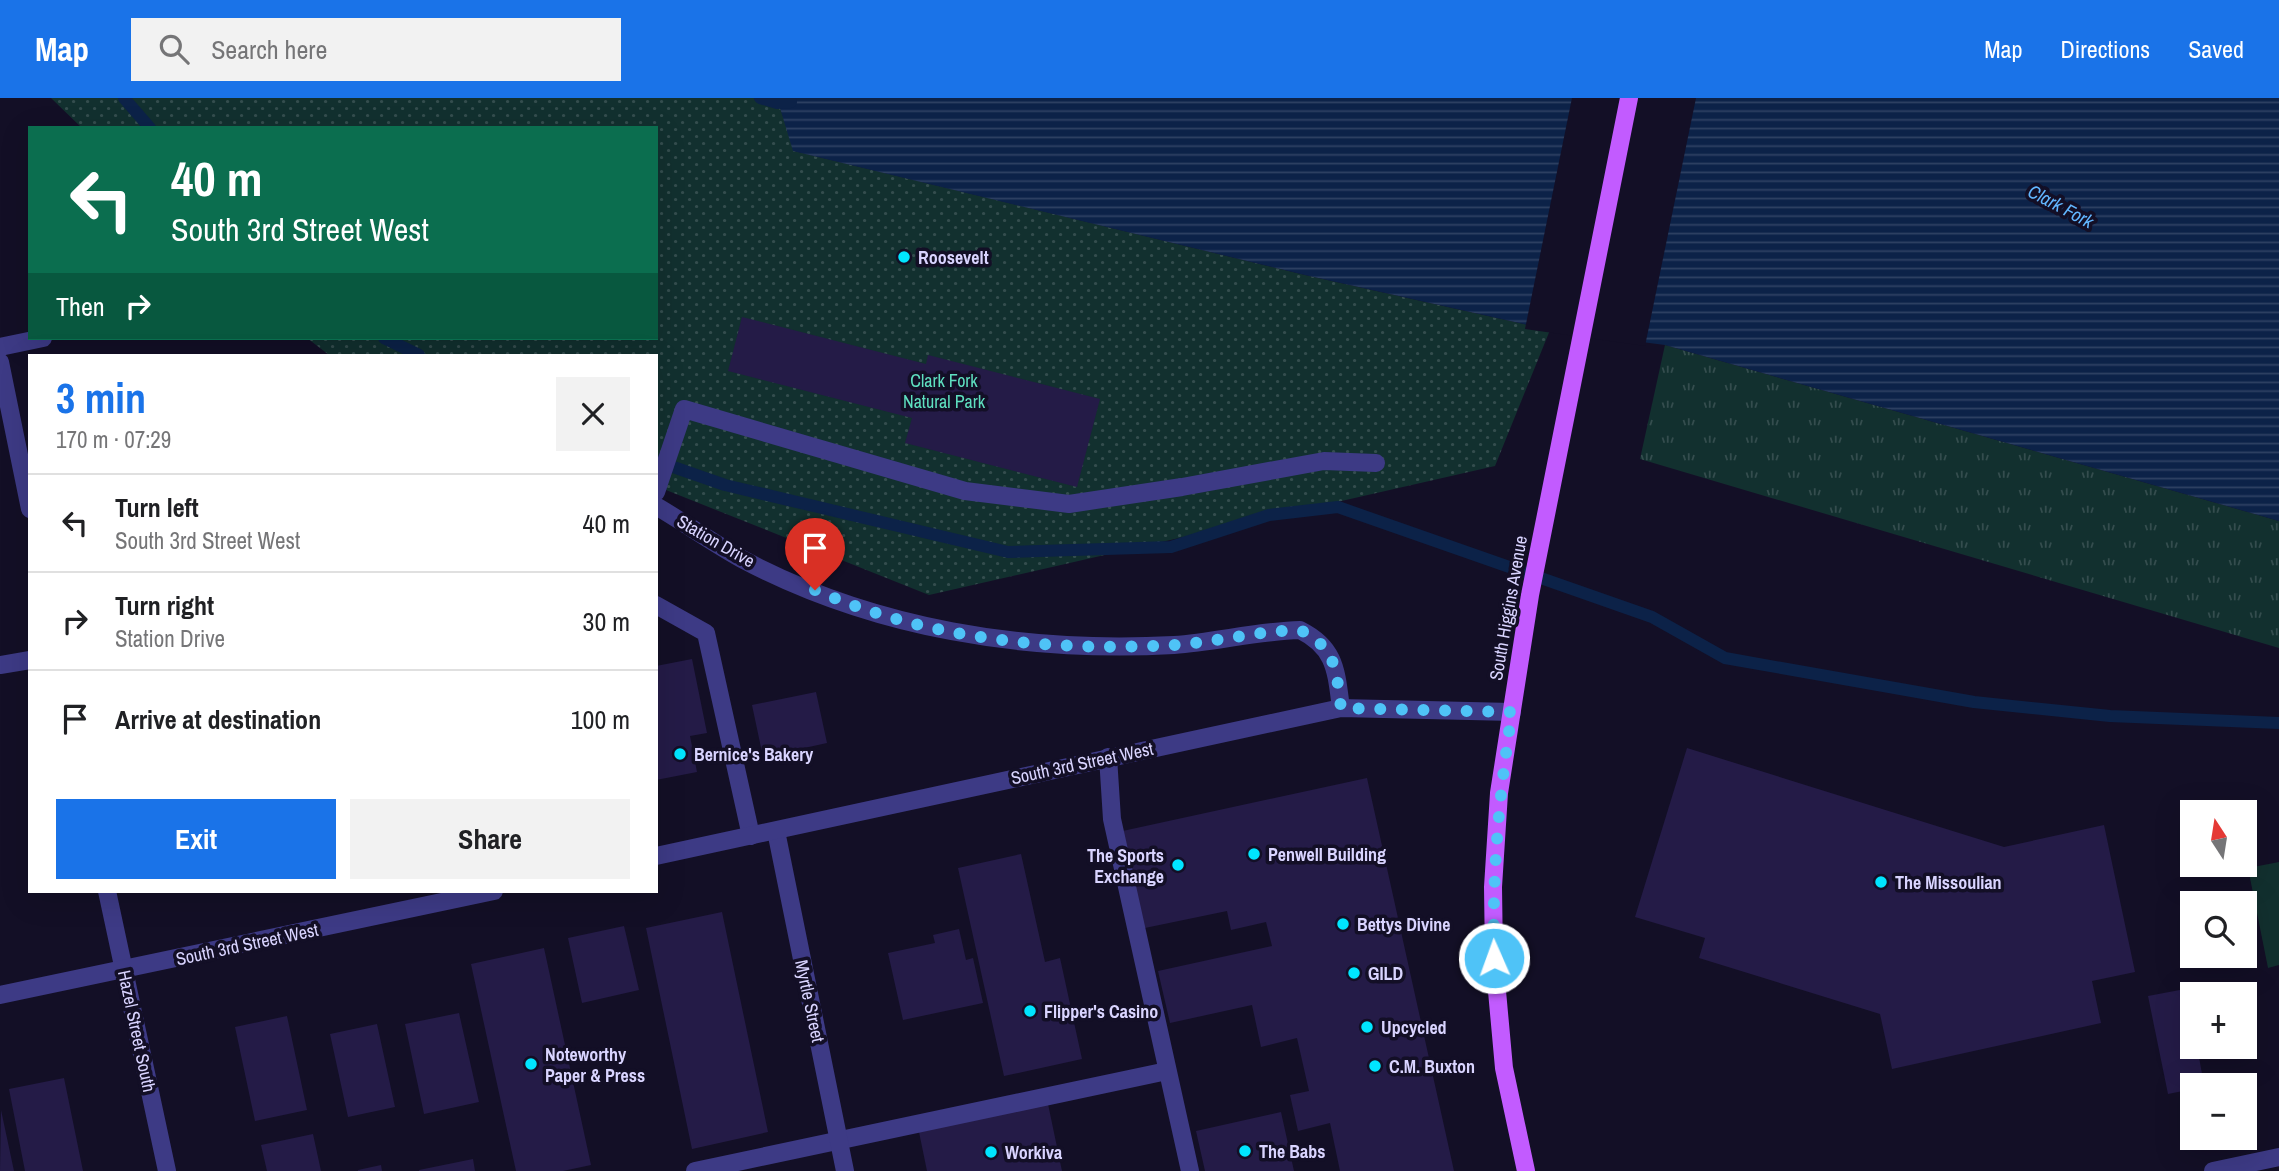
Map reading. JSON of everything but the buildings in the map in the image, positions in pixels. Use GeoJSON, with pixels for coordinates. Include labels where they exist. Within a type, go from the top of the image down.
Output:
{"type":"FeatureCollection","features":[{"type":"Feature","properties":{"kind":"main road","name":"South Higgins Avenue"},"geometry":{"type":"LineString","coordinates":[[1527,1171],[1504,1068],[1494,958],[1493,887],[1497,818],[1530,595],[1629,98]]}},
{"type":"Feature","properties":{"kind":"street"},"geometry":{"type":"LineString","coordinates":[[0,347],[33,340]]}},
{"type":"Feature","properties":{"kind":"street"},"geometry":{"type":"LineString","coordinates":[[0,362],[28,499]]}},
{"type":"Feature","properties":{"kind":"street"},"geometry":{"type":"LineString","coordinates":[[658,486],[684,409],[965,491],[1069,503],[1182,487],[1324,461],[1376,463]]}},
{"type":"Feature","properties":{"kind":"street","name":"Station Drive"},"geometry":{"type":"LineString","coordinates":[[658,507],[743,559],[839,601],[936,629],[1039,645],[1124,646],[1176,645],[1300,630],[1317,638],[1329,651],[1336,673],[1341,708]]}},
{"type":"Feature","properties":{"kind":"street"},"geometry":{"type":"LineString","coordinates":[[658,606],[706,633],[751,836]]}},
{"type":"Feature","properties":{"kind":"street"},"geometry":{"type":"LineString","coordinates":[[0,665],[28,660]]}},
{"type":"Feature","properties":{"kind":"street","name":"South 3rd Street West"},"geometry":{"type":"LineString","coordinates":[[658,856],[1341,708],[1512,712]]}},
{"type":"Feature","properties":{"kind":"street"},"geometry":{"type":"LineString","coordinates":[[1108,757],[1112,820],[1190,1171]]}},
{"type":"Feature","properties":{"kind":"street","name":"Myrtle Street"},"geometry":{"type":"LineString","coordinates":[[776,831],[845,1171]]}},
{"type":"Feature","properties":{"kind":"street","name":"Hazel Street South"},"geometry":{"type":"LineString","coordinates":[[107,893],[167,1171]]}},
{"type":"Feature","properties":{"kind":"street","name":"South 3rd Street West"},"geometry":{"type":"LineString","coordinates":[[0,995],[485,893]]}},
{"type":"Feature","properties":{"kind":"street"},"geometry":{"type":"LineString","coordinates":[[695,1171],[1167,1071]]}},
{"type":"Feature","properties":{"kind":"street"},"geometry":{"type":"LineString","coordinates":[[2213,1171],[2254,1167],[2279,1157]]}},
{"type":"Feature","properties":{"kind":"green space","name":"Clark Fork Natural Park"},"geometry":{"type":"Polygon","coordinates":[[[51,98],[777,98],[794,151],[1305,275],[1550,330],[1495,466],[929,595],[658,487],[658,354],[328,354],[310,340],[658,340],[658,126],[80,126],[51,98]]]}},
{"type":"Feature","properties":{"kind":"green space"},"geometry":{"type":"Polygon","coordinates":[[[1665,345],[2279,521],[2279,648],[1640,459],[1665,345]]]}},
{"type":"Feature","properties":{"kind":"green space"},"geometry":{"type":"Polygon","coordinates":[[[2279,862],[2279,965],[2268,968],[2257,913],[2257,891],[2253,891],[2250,877],[2258,877],[2258,866],[2279,862]]]}},
{"type":"Feature","properties":{"kind":"water","name":"Clark Fork"},"geometry":{"type":"Polygon","coordinates":[[[777,98],[2279,98],[2279,521],[1665,345],[1550,330],[1305,275],[793,151],[777,98]]]}},
{"type":"Feature","properties":{"kind":"pier"},"geometry":{"type":"Polygon","coordinates":[[[1572,98],[1696,98],[1645,346],[1525,329],[1572,98]]]}},
{"type":"Feature","properties":{"kind":"waterway"},"geometry":{"type":"LineString","coordinates":[[124,98],[148,126]]}},
{"type":"Feature","properties":{"kind":"waterway"},"geometry":{"type":"LineString","coordinates":[[760,98],[777,103],[791,102]]}},
{"type":"Feature","properties":{"kind":"waterway"},"geometry":{"type":"LineString","coordinates":[[388,340],[417,354]]}},
{"type":"Feature","properties":{"kind":"waterway"},"geometry":{"type":"LineString","coordinates":[[658,462],[725,485],[1008,552],[1171,547],[1269,515],[1338,507],[1652,617],[1725,658],[1974,702],[2110,716],[2279,723]]}},
{"type":"Feature","properties":{"kind":"place","name":"Roosevelt"},"geometry":{"type":"Point","coordinates":[904,257]}},
{"type":"Feature","properties":{"kind":"place","name":"Bernice's Bakery"},"geometry":{"type":"Point","coordinates":[680,754]}},
{"type":"Feature","properties":{"kind":"place","name":"Penwell Building"},"geometry":{"type":"Point","coordinates":[1254,854]}},
{"type":"Feature","properties":{"kind":"place","name":"The Sports Exchange"},"geometry":{"type":"Point","coordinates":[1178,865]}},
{"type":"Feature","properties":{"kind":"place","name":"The Missoulian"},"geometry":{"type":"Point","coordinates":[1881,882]}},
{"type":"Feature","properties":{"kind":"place","name":"Bettys Divine"},"geometry":{"type":"Point","coordinates":[1343,924]}},
{"type":"Feature","properties":{"kind":"place","name":"GILD"},"geometry":{"type":"Point","coordinates":[1354,973]}},
{"type":"Feature","properties":{"kind":"place","name":"Flipper's Casino"},"geometry":{"type":"Point","coordinates":[1030,1011]}},
{"type":"Feature","properties":{"kind":"place","name":"Upcycled"},"geometry":{"type":"Point","coordinates":[1367,1027]}},
{"type":"Feature","properties":{"kind":"place","name":"Noteworthy Paper & Press"},"geometry":{"type":"Point","coordinates":[531,1064]}},
{"type":"Feature","properties":{"kind":"place","name":"C.M. Buxton"},"geometry":{"type":"Point","coordinates":[1375,1066]}},
{"type":"Feature","properties":{"kind":"place","name":"The Babs"},"geometry":{"type":"Point","coordinates":[1245,1151]}},
{"type":"Feature","properties":{"kind":"place","name":"Workiva"},"geometry":{"type":"Point","coordinates":[991,1152]}},
{"type":"Feature","properties":{"kind":"route"},"geometry":{"type":"LineString","coordinates":[[815,590],[839,601],[936,629],[1039,645],[1176,645],[1300,630],[1317,638],[1329,651],[1336,673],[1341,708],[1512,712],[1496,830],[1493,887],[1494,958]]}}]}
